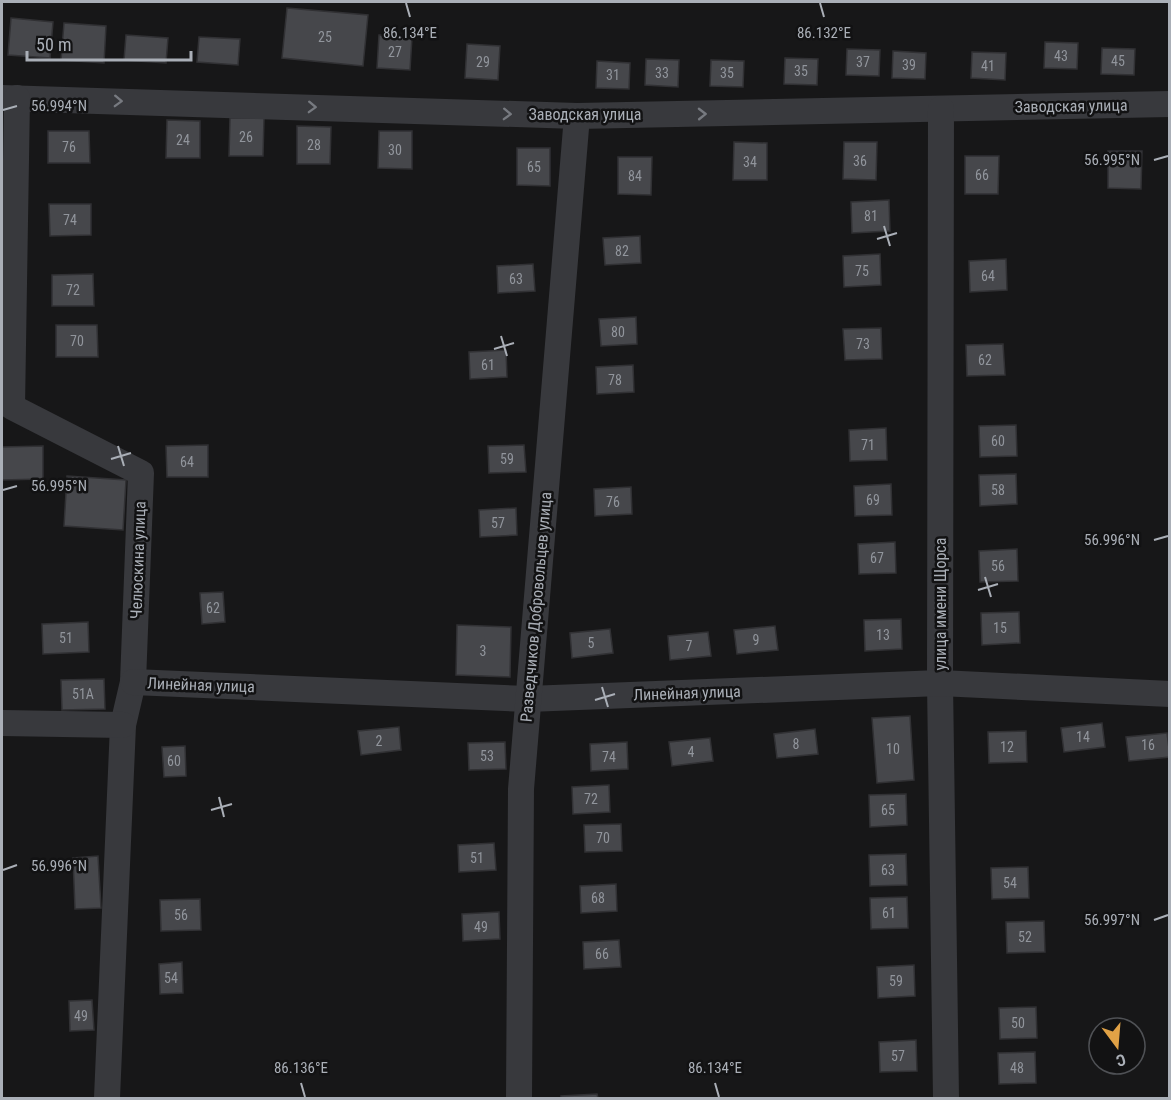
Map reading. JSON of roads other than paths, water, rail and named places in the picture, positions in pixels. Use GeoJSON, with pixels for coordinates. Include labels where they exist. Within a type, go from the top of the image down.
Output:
{"type":"FeatureCollection","features":[{"type":"Feature","properties":{"kind":"street","name":"Заводская улица"},"geometry":{"type":"LineString","coordinates":[[9,98],[576,116],[1170,104]]}},
{"type":"Feature","properties":{"kind":"street","name":"Челюскина улица"},"geometry":{"type":"LineString","coordinates":[[9,98],[7,407],[141,473],[132,682],[123,725],[107,1098]]}},
{"type":"Feature","properties":{"kind":"street","name":"улица имени Щорса"},"geometry":{"type":"LineString","coordinates":[[941,109],[940,683],[946,1098]]}},
{"type":"Feature","properties":{"kind":"street","name":"Разведчиков Добровольцев улица"},"geometry":{"type":"LineString","coordinates":[[519,1098],[520,789],[576,116]]}},
{"type":"Feature","properties":{"kind":"street","name":"Линейная улица"},"geometry":{"type":"LineString","coordinates":[[132,682],[528,699],[940,683],[1170,694]]}},
{"type":"Feature","properties":{"kind":"street"},"geometry":{"type":"LineString","coordinates":[[2,723],[123,725]]}}]}
